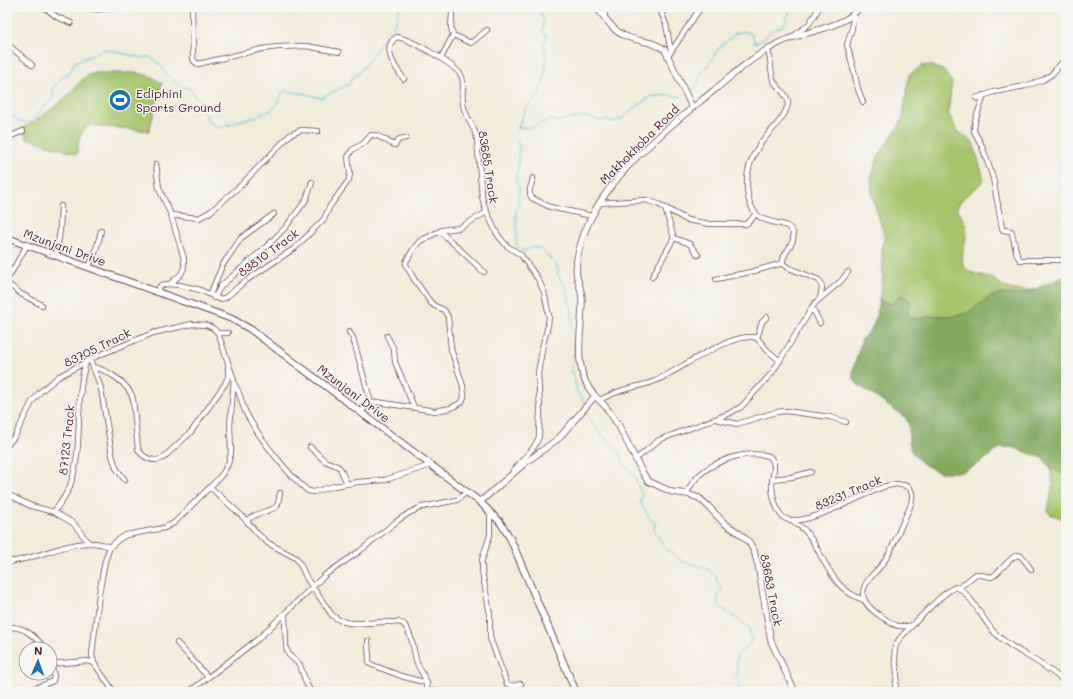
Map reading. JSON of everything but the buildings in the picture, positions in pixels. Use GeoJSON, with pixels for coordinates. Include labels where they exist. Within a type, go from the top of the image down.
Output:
{"type":"FeatureCollection","features":[{"type":"Feature","properties":{"kind":"main road","name":"Mzunjani Drive"},"geometry":{"type":"LineString","coordinates":[[7,238],[225,316],[245,326],[480,502],[505,529],[515,548],[576,692]]}},
{"type":"Feature","properties":{"kind":"street"},"geometry":{"type":"LineString","coordinates":[[44,7],[57,17],[71,23]]}},
{"type":"Feature","properties":{"kind":"street"},"geometry":{"type":"LineString","coordinates":[[89,7],[97,9],[118,7]]}},
{"type":"Feature","properties":{"kind":"street"},"geometry":{"type":"LineString","coordinates":[[192,7],[194,58],[198,64],[278,47],[306,46],[340,52]]}},
{"type":"Feature","properties":{"kind":"street"},"geometry":{"type":"LineString","coordinates":[[596,7],[622,35],[657,45],[670,54]]}},
{"type":"Feature","properties":{"kind":"street"},"geometry":{"type":"LineString","coordinates":[[604,7],[605,18]]}},
{"type":"Feature","properties":{"kind":"street"},"geometry":{"type":"LineString","coordinates":[[659,7],[666,24],[670,54],[692,107]]}},
{"type":"Feature","properties":{"kind":"street"},"geometry":{"type":"LineString","coordinates":[[670,54],[701,7]]}},
{"type":"Feature","properties":{"kind":"street"},"geometry":{"type":"LineString","coordinates":[[791,38],[809,24],[819,7]]}},
{"type":"Feature","properties":{"kind":"street","name":"Makhokhoba Road"},"geometry":{"type":"LineString","coordinates":[[594,396],[585,381],[580,360],[579,339],[582,301],[576,271],[583,237],[592,216],[606,192],[627,168],[692,107],[738,69],[767,49],[791,38],[834,24],[853,15],[860,7]]}},
{"type":"Feature","properties":{"kind":"street"},"geometry":{"type":"LineString","coordinates":[[442,58],[453,35],[451,28],[452,14]]}},
{"type":"Feature","properties":{"kind":"street"},"geometry":{"type":"LineString","coordinates":[[853,15],[852,28],[846,46],[863,102]]}},
{"type":"Feature","properties":{"kind":"street"},"geometry":{"type":"LineString","coordinates":[[453,35],[471,43],[487,30]]}},
{"type":"Feature","properties":{"kind":"street","name":"83685 Track"},"geometry":{"type":"LineString","coordinates":[[404,80],[390,56],[390,47],[396,37],[401,37],[442,58],[458,71],[462,78],[462,102],[476,136],[483,200],[487,212],[500,238],[507,246],[521,255],[538,279],[544,292],[549,316],[538,369],[540,415],[539,437],[534,447],[510,476]]}},
{"type":"Feature","properties":{"kind":"street"},"geometry":{"type":"LineString","coordinates":[[7,44],[32,65]]}},
{"type":"Feature","properties":{"kind":"street"},"geometry":{"type":"LineString","coordinates":[[767,49],[770,55],[774,82],[785,95],[788,104],[783,115],[756,151],[749,170],[748,191],[751,205],[755,214],[763,220],[788,226],[793,233],[791,246],[783,258],[783,263]]}},
{"type":"Feature","properties":{"kind":"street"},"geometry":{"type":"LineString","coordinates":[[976,98],[1043,80],[1052,74],[1066,58]]}},
{"type":"Feature","properties":{"kind":"street"},"geometry":{"type":"LineString","coordinates":[[984,96],[975,121],[974,131],[982,146],[994,178],[1002,228],[1003,230],[1011,231],[1017,257],[1020,260],[1060,260]]}},
{"type":"Feature","properties":{"kind":"street"},"geometry":{"type":"LineString","coordinates":[[171,215],[195,218],[203,216],[224,201],[290,135],[301,130],[318,131]]}},
{"type":"Feature","properties":{"kind":"street"},"geometry":{"type":"LineString","coordinates":[[7,138],[23,131]]}},
{"type":"Feature","properties":{"kind":"street","name":"83810 Track"},"geometry":{"type":"LineString","coordinates":[[212,296],[221,300],[225,298],[251,277],[292,250],[315,229],[324,219],[330,206],[349,180],[350,173],[347,159],[349,154],[354,148],[364,143],[369,135],[377,135],[394,145],[399,139],[406,138]]}},
{"type":"Feature","properties":{"kind":"street"},"geometry":{"type":"LineString","coordinates":[[156,164],[159,188],[162,198],[171,215],[184,263],[183,271],[180,276],[170,284]]}},
{"type":"Feature","properties":{"kind":"street"},"geometry":{"type":"LineString","coordinates":[[533,178],[530,189],[532,198],[550,207],[592,216]]}},
{"type":"Feature","properties":{"kind":"street"},"geometry":{"type":"LineString","coordinates":[[212,296],[221,286],[266,247],[288,224],[306,200],[312,182]]}},
{"type":"Feature","properties":{"kind":"street"},"geometry":{"type":"LineString","coordinates":[[599,203],[646,200],[652,201],[687,220],[710,224],[746,224],[755,214]]}},
{"type":"Feature","properties":{"kind":"street"},"geometry":{"type":"LineString","coordinates":[[56,256],[60,231],[61,206]]}},
{"type":"Feature","properties":{"kind":"street"},"geometry":{"type":"LineString","coordinates":[[652,277],[674,238],[665,208]]}},
{"type":"Feature","properties":{"kind":"street"},"geometry":{"type":"LineString","coordinates":[[360,412],[371,403],[386,403],[435,412],[447,410],[462,402],[464,397],[461,379],[451,349],[451,333],[448,315],[444,310],[431,303],[414,279],[406,263],[408,256],[418,242],[440,231],[459,228],[487,212]]}},
{"type":"Feature","properties":{"kind":"street"},"geometry":{"type":"LineString","coordinates":[[212,296],[222,266],[241,238],[274,214]]}},
{"type":"Feature","properties":{"kind":"street"},"geometry":{"type":"LineString","coordinates":[[89,267],[96,250],[101,231]]}},
{"type":"Feature","properties":{"kind":"street"},"geometry":{"type":"LineString","coordinates":[[440,231],[484,272]]}},
{"type":"Feature","properties":{"kind":"street"},"geometry":{"type":"LineString","coordinates":[[674,238],[690,244],[698,255]]}},
{"type":"Feature","properties":{"kind":"street"},"geometry":{"type":"LineString","coordinates":[[27,245],[7,281],[21,294],[42,305]]}},
{"type":"Feature","properties":{"kind":"street"},"geometry":{"type":"LineString","coordinates":[[716,278],[751,272],[783,263]]}},
{"type":"Feature","properties":{"kind":"street"},"geometry":{"type":"LineString","coordinates":[[783,263],[789,268],[819,280],[822,287],[820,299]]}},
{"type":"Feature","properties":{"kind":"street"},"geometry":{"type":"LineString","coordinates":[[636,459],[659,440],[716,419],[741,407],[780,361],[812,307],[841,281],[848,272]]}},
{"type":"Feature","properties":{"kind":"street"},"geometry":{"type":"LineString","coordinates":[[156,292],[161,286],[170,284],[193,288],[212,296]]}},
{"type":"Feature","properties":{"kind":"street"},"geometry":{"type":"LineString","coordinates":[[812,307],[820,323]]}},
{"type":"Feature","properties":{"kind":"street"},"geometry":{"type":"LineString","coordinates":[[757,338],[762,322],[767,317]]}},
{"type":"Feature","properties":{"kind":"street","name":"83705 Track"},"geometry":{"type":"LineString","coordinates":[[7,445],[15,436],[32,402],[40,392],[58,377],[104,352],[162,330],[200,324],[210,326],[218,333],[228,333]]}},
{"type":"Feature","properties":{"kind":"street"},"geometry":{"type":"LineString","coordinates":[[348,332],[353,338],[371,403]]}},
{"type":"Feature","properties":{"kind":"street"},"geometry":{"type":"LineString","coordinates":[[114,692],[94,663],[92,650],[96,614],[105,561],[110,547],[118,540],[126,536],[171,526],[223,473],[230,460],[230,418],[234,384],[233,375],[222,348],[218,333]]}},
{"type":"Feature","properties":{"kind":"street"},"geometry":{"type":"LineString","coordinates":[[387,336],[394,350],[395,362],[414,407]]}},
{"type":"Feature","properties":{"kind":"street"},"geometry":{"type":"LineString","coordinates":[[600,400],[614,393],[644,385],[736,340],[748,337],[757,338],[766,350],[780,361]]}},
{"type":"Feature","properties":{"kind":"street"},"geometry":{"type":"LineString","coordinates":[[88,361],[93,367],[101,389],[112,456],[116,468],[124,480]]}},
{"type":"Feature","properties":{"kind":"street","name":"87123 Track"},"geometry":{"type":"LineString","coordinates":[[54,512],[69,490],[74,475],[78,440],[80,392],[88,361]]}},
{"type":"Feature","properties":{"kind":"street"},"geometry":{"type":"LineString","coordinates":[[93,367],[113,376],[130,392],[133,399],[138,449],[143,456],[154,460],[159,460],[191,432],[225,384],[228,377],[228,362]]}},
{"type":"Feature","properties":{"kind":"street"},"geometry":{"type":"LineString","coordinates":[[234,384],[239,391],[246,413],[258,433],[287,470],[308,491],[314,492],[347,484],[385,480],[431,465]]}},
{"type":"Feature","properties":{"kind":"street"},"geometry":{"type":"LineString","coordinates":[[480,502],[510,476],[559,438],[594,396]]}},
{"type":"Feature","properties":{"kind":"street","name":"83683 Track"},"geometry":{"type":"LineString","coordinates":[[594,396],[600,400],[619,426],[648,481],[672,492],[695,496],[703,501],[724,523],[744,536],[752,546],[760,574],[771,641],[795,692]]}},
{"type":"Feature","properties":{"kind":"street"},"geometry":{"type":"LineString","coordinates":[[716,419],[737,424],[771,413],[786,411],[830,417],[846,422]]}},
{"type":"Feature","properties":{"kind":"street"},"geometry":{"type":"LineString","coordinates":[[310,447],[325,461],[340,468],[347,484]]}},
{"type":"Feature","properties":{"kind":"street"},"geometry":{"type":"LineString","coordinates":[[687,494],[694,480],[703,472],[725,459],[739,456],[770,456],[774,466],[772,490],[778,511],[784,518],[793,521],[808,534],[824,563],[840,585],[850,594],[864,600],[872,610],[896,626],[904,627],[913,625]]}},
{"type":"Feature","properties":{"kind":"street"},"geometry":{"type":"LineString","coordinates":[[772,479],[792,477],[811,472]]}},
{"type":"Feature","properties":{"kind":"street","name":"83231 Track"},"geometry":{"type":"LineString","coordinates":[[793,521],[812,517],[886,486],[901,484],[909,487],[912,494],[911,505],[893,547],[866,585],[863,594],[864,600]]}},
{"type":"Feature","properties":{"kind":"street"},"geometry":{"type":"LineString","coordinates":[[210,487],[268,543],[296,558],[307,579],[332,614],[342,622],[394,622],[404,624],[412,638],[418,664],[427,683],[426,691],[438,690],[443,692]]}},
{"type":"Feature","properties":{"kind":"street"},"geometry":{"type":"LineString","coordinates":[[189,692],[195,690],[208,677],[258,639],[325,575],[355,555],[397,521],[409,513],[431,504],[457,500],[467,492]]}},
{"type":"Feature","properties":{"kind":"street"},"geometry":{"type":"LineString","coordinates":[[246,521],[254,514],[275,508],[278,504],[280,493]]}},
{"type":"Feature","properties":{"kind":"street"},"geometry":{"type":"LineString","coordinates":[[7,494],[31,506],[54,512],[73,523],[89,543]]}},
{"type":"Feature","properties":{"kind":"street"},"geometry":{"type":"LineString","coordinates":[[490,512],[490,535],[482,565],[490,614],[490,638],[507,684],[513,686],[521,684]]}},
{"type":"Feature","properties":{"kind":"street"},"geometry":{"type":"LineString","coordinates":[[7,562],[41,555],[63,547],[89,543],[110,547]]}},
{"type":"Feature","properties":{"kind":"street"},"geometry":{"type":"LineString","coordinates":[[959,588],[976,574],[989,576],[995,575],[1017,555],[1021,556],[1031,569]]}},
{"type":"Feature","properties":{"kind":"street"},"geometry":{"type":"LineString","coordinates":[[894,692],[897,674],[894,658],[895,646],[901,637],[913,625],[955,587],[966,593],[991,629],[998,635],[1010,645],[1032,658],[1066,682]]}},
{"type":"Feature","properties":{"kind":"street"},"geometry":{"type":"LineString","coordinates":[[285,614],[286,648],[289,655],[300,665],[306,684],[311,692]]}},
{"type":"Feature","properties":{"kind":"street"},"geometry":{"type":"LineString","coordinates":[[7,628],[15,628],[31,634],[38,641]]}},
{"type":"Feature","properties":{"kind":"street"},"geometry":{"type":"LineString","coordinates":[[368,641],[370,664],[401,676],[427,683]]}},
{"type":"Feature","properties":{"kind":"street"},"geometry":{"type":"LineString","coordinates":[[178,643],[208,677]]}},
{"type":"Feature","properties":{"kind":"street"},"geometry":{"type":"LineString","coordinates":[[58,663],[87,661],[94,663]]}},
{"type":"Feature","properties":{"kind":"street"},"geometry":{"type":"LineString","coordinates":[[24,692],[53,681]]}},
{"type":"Feature","properties":{"kind":"green space"},"geometry":{"type":"Polygon","coordinates":[[[929,65],[943,70],[952,82],[948,113],[956,129],[973,143],[984,179],[977,187],[965,196],[957,208],[966,228],[962,258],[965,268],[976,274],[990,277],[1007,288],[1033,290],[1021,295],[1000,294],[992,296],[966,314],[954,316],[933,316],[918,319],[910,317],[900,295],[891,304],[879,300],[883,278],[882,252],[884,235],[872,195],[871,179],[878,157],[900,124],[903,116],[909,75],[922,66],[929,65]]]}},
{"type":"Feature","properties":{"kind":"green space"},"geometry":{"type":"Polygon","coordinates":[[[94,73],[138,73],[152,77],[162,83],[149,131],[90,125],[86,127],[82,133],[77,154],[26,138],[23,128],[54,107],[83,79],[94,73]]]}},
{"type":"Feature","properties":{"kind":"green space"},"geometry":{"type":"Polygon","coordinates":[[[1066,276],[1066,476],[1050,467],[1043,458],[1012,447],[1000,448],[981,462],[962,472],[941,472],[922,463],[912,453],[909,442],[909,425],[906,418],[857,384],[853,377],[853,370],[862,339],[872,328],[879,300],[891,304],[900,295],[904,296],[911,302],[907,310],[908,314],[910,317],[918,319],[933,316],[954,316],[965,314],[992,296],[1000,294],[1021,295],[1066,276]]]}},
{"type":"Feature","properties":{"kind":"green space"},"geometry":{"type":"Polygon","coordinates":[[[1050,467],[1066,476],[1066,513],[1061,518],[1050,514],[1048,511],[1053,484],[1050,467]]]}},
{"type":"Feature","properties":{"kind":"waterway"},"geometry":{"type":"LineString","coordinates":[[7,111],[17,120],[26,123],[30,122],[55,95],[52,89],[63,76],[68,74],[75,62],[98,53],[100,50],[105,50],[139,57],[149,56],[162,66],[166,75],[179,86],[189,88],[203,106],[208,122],[221,128],[225,125],[230,125],[238,121],[253,118],[271,110],[277,104],[282,93],[285,91],[321,98],[349,84],[352,78],[357,75],[391,30],[400,7]]}},
{"type":"Feature","properties":{"kind":"waterway"},"geometry":{"type":"LineString","coordinates":[[538,7],[544,21],[542,31],[547,38],[543,42],[546,65],[544,80],[538,97],[526,108],[516,132],[517,142],[520,147],[516,175],[519,190],[516,213],[516,244],[519,249],[525,251],[532,247],[539,248],[557,266],[558,275],[567,289],[569,303],[572,308],[572,327],[575,329],[573,344],[575,349],[571,371],[577,392],[585,403]]}},
{"type":"Feature","properties":{"kind":"waterway"},"geometry":{"type":"LineString","coordinates":[[688,93],[696,88],[701,74],[717,50],[736,33],[745,31],[752,35],[755,43],[758,42],[774,29],[784,26],[791,7]]}},
{"type":"Feature","properties":{"kind":"waterway"},"geometry":{"type":"LineString","coordinates":[[518,128],[532,127],[551,120],[557,122],[567,119],[587,117],[601,121],[609,120],[614,122],[622,119],[650,97],[669,95],[678,97],[683,95]]}},
{"type":"Feature","properties":{"kind":"waterway"},"geometry":{"type":"LineString","coordinates":[[585,412],[605,439],[621,454],[623,464],[634,475],[642,495],[640,502],[655,523],[654,529],[666,550],[684,562],[704,568],[716,576],[722,589],[718,597],[719,606],[750,628],[749,633],[752,638],[751,641],[737,655],[739,692]]}},
{"type":"Feature","properties":{"kind":"place","name":"Ediphini Sports Ground"},"geometry":{"type":"Point","coordinates":[120,100]}}]}
